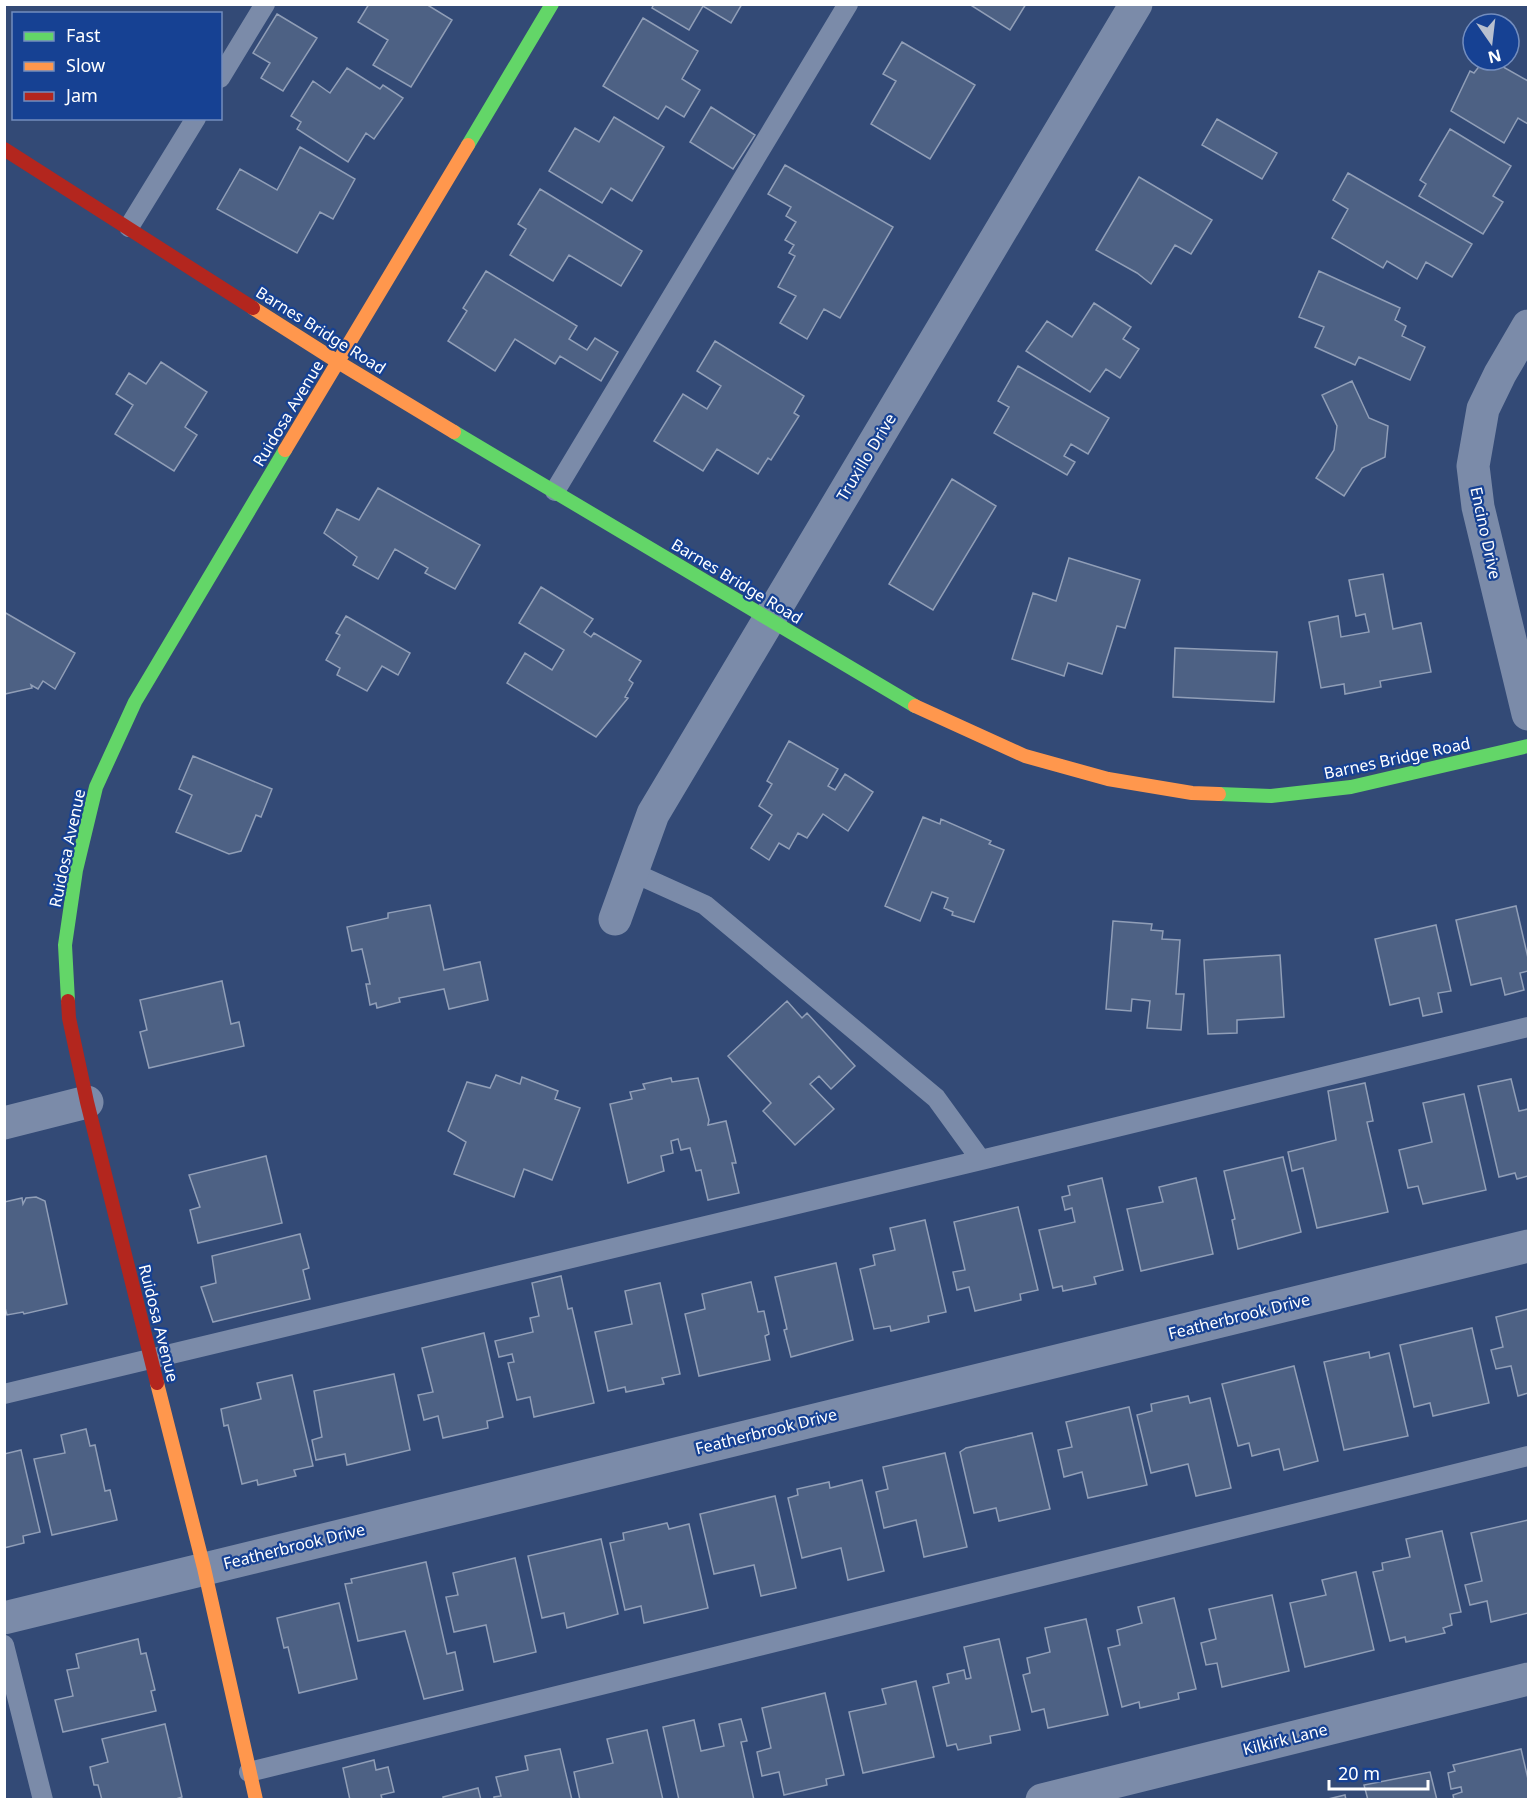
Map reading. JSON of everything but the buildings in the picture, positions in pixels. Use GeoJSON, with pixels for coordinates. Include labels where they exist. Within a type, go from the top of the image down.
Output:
{"type":"FeatureCollection","features":[{"type":"Feature","properties":{"kind":"street","name":"Ruidosa Avenue"},"geometry":{"type":"LineString","coordinates":[[255,1800],[204,1568],[87,1102],[69,1018],[65,945],[76,870],[96,787],[135,702],[552,4]]}},
{"type":"Feature","properties":{"kind":"street","name":"Truxillo Drive"},"geometry":{"type":"LineString","coordinates":[[615,919],[653,814],[1136,4]]}},
{"type":"Feature","properties":{"kind":"street","name":"Barnes Bridge Road"},"geometry":{"type":"LineString","coordinates":[[4,149],[338,362],[769,620],[918,708],[1025,756],[1108,778],[1181,791],[1271,796],[1351,787],[1528,746]]}},
{"type":"Feature","properties":{"kind":"street","name":"Encino Drive"},"geometry":{"type":"LineString","coordinates":[[1528,326],[1483,409],[1473,466],[1478,507],[1528,714]]}},
{"type":"Feature","properties":{"kind":"street"},"geometry":{"type":"LineString","coordinates":[[4,1123],[87,1102]]}},
{"type":"Feature","properties":{"kind":"street","name":"Featherbrook Drive"},"geometry":{"type":"LineString","coordinates":[[4,1618],[1528,1246]]}},
{"type":"Feature","properties":{"kind":"street","name":"Kilkirk Lane"},"geometry":{"type":"LineString","coordinates":[[1042,1800],[1528,1679]]}},
{"type":"Feature","properties":{"kind":"lane"},"geometry":{"type":"LineString","coordinates":[[222,75],[265,4]]}},
{"type":"Feature","properties":{"kind":"lane"},"geometry":{"type":"LineString","coordinates":[[555,491],[848,4]]}},
{"type":"Feature","properties":{"kind":"lane"},"geometry":{"type":"LineString","coordinates":[[129,227],[195,120]]}},
{"type":"Feature","properties":{"kind":"lane"},"geometry":{"type":"LineString","coordinates":[[632,872],[705,905],[936,1098],[981,1160]]}},
{"type":"Feature","properties":{"kind":"lane"},"geometry":{"type":"LineString","coordinates":[[4,1394],[1528,1027]]}},
{"type":"Feature","properties":{"kind":"lane"},"geometry":{"type":"LineString","coordinates":[[249,1772],[1528,1456]]}},
{"type":"Feature","properties":{"kind":"lane"},"geometry":{"type":"LineString","coordinates":[[4,1645],[43,1800]]}},
{"type":"Feature","properties":{"kind":"traffic: fast"},"geometry":{"type":"LineString","coordinates":[[468,145],[552,4]]}},
{"type":"Feature","properties":{"kind":"traffic: fast"},"geometry":{"type":"LineString","coordinates":[[454,432],[915,706]]}},
{"type":"Feature","properties":{"kind":"traffic: fast"},"geometry":{"type":"LineString","coordinates":[[68,1001],[65,945],[76,870],[96,787],[135,702],[285,450]]}},
{"type":"Feature","properties":{"kind":"traffic: fast"},"geometry":{"type":"LineString","coordinates":[[1219,794],[1271,796],[1351,787],[1528,746]]}},
{"type":"Feature","properties":{"kind":"traffic: slow"},"geometry":{"type":"LineString","coordinates":[[285,450],[468,145]]}},
{"type":"Feature","properties":{"kind":"traffic: slow"},"geometry":{"type":"LineString","coordinates":[[253,308],[454,432]]}},
{"type":"Feature","properties":{"kind":"traffic: slow"},"geometry":{"type":"LineString","coordinates":[[915,706],[1025,756],[1108,779],[1192,793],[1219,794]]}},
{"type":"Feature","properties":{"kind":"traffic: slow"},"geometry":{"type":"LineString","coordinates":[[157,1383],[204,1568],[256,1800]]}},
{"type":"Feature","properties":{"kind":"traffic: jam"},"geometry":{"type":"LineString","coordinates":[[4,149],[253,308]]}},
{"type":"Feature","properties":{"kind":"traffic: jam"},"geometry":{"type":"LineString","coordinates":[[68,1001],[69,1018],[87,1102],[157,1383]]}}]}
